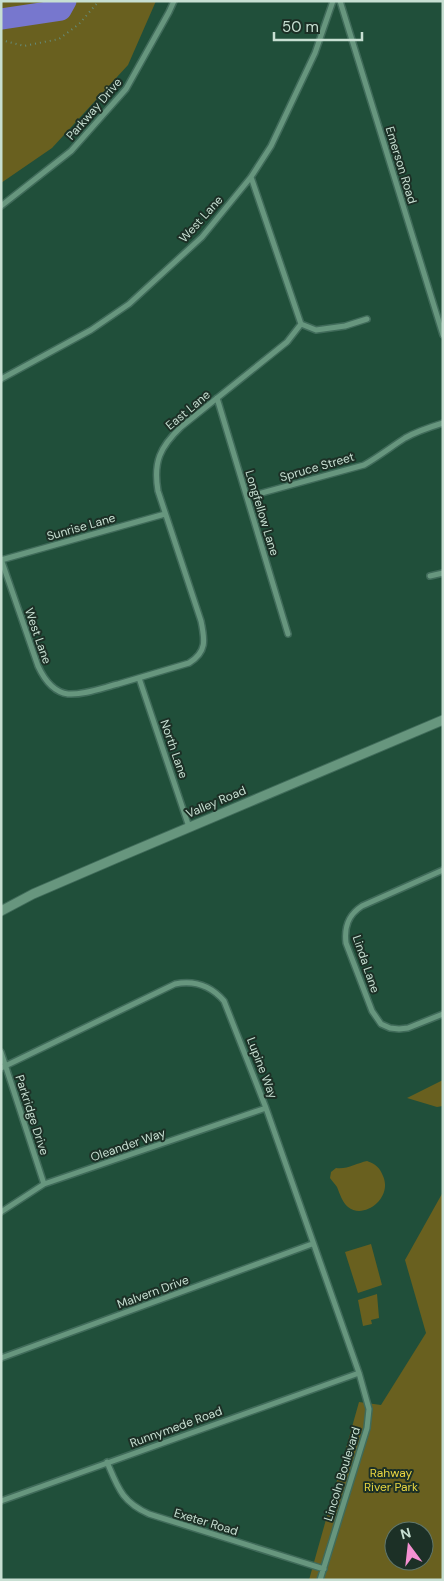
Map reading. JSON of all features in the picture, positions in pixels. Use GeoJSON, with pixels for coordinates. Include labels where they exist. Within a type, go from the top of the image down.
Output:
{"type":"FeatureCollection","features":[{"type":"Feature","properties":{"kind":"street","name":"Parkway Drive"},"geometry":{"type":"LineString","coordinates":[[1,206],[71,151],[126,89],[174,1]]}},
{"type":"Feature","properties":{"kind":"street","name":"West Lane"},"geometry":{"type":"LineString","coordinates":[[1,379],[91,330],[130,304],[202,237],[251,177],[271,146],[316,53],[334,1]]}},
{"type":"Feature","properties":{"kind":"street","name":"Emerson Road"},"geometry":{"type":"LineString","coordinates":[[340,1],[443,335]]}},
{"type":"Feature","properties":{"kind":"street"},"geometry":{"type":"LineString","coordinates":[[251,177],[301,324],[316,330],[345,326],[367,318]]}},
{"type":"Feature","properties":{"kind":"street","name":"East Lane"},"geometry":{"type":"LineString","coordinates":[[139,678],[189,663],[196,659],[203,649],[204,639],[201,621],[158,491],[155,474],[159,456],[168,440],[287,342],[301,324]]}},
{"type":"Feature","properties":{"kind":"street","name":"Longfellow Lane"},"geometry":{"type":"LineString","coordinates":[[217,398],[288,634]]}},
{"type":"Feature","properties":{"kind":"street","name":"Spruce Street"},"geometry":{"type":"LineString","coordinates":[[247,497],[364,465],[406,438],[424,429],[443,423]]}},
{"type":"Feature","properties":{"kind":"street","name":"Sunrise Lane"},"geometry":{"type":"LineString","coordinates":[[1,560],[165,514]]}},
{"type":"Feature","properties":{"kind":"street","name":"West Lane"},"geometry":{"type":"LineString","coordinates":[[1,560],[38,666],[43,677],[51,686],[68,694],[88,692],[139,678]]}},
{"type":"Feature","properties":{"kind":"street"},"geometry":{"type":"LineString","coordinates":[[430,576],[443,573]]}},
{"type":"Feature","properties":{"kind":"street","name":"North Lane"},"geometry":{"type":"LineString","coordinates":[[139,678],[189,827]]}},
{"type":"Feature","properties":{"kind":"street","name":"Valley Road"},"geometry":{"type":"LineString","coordinates":[[1,911],[33,894],[443,720]]}},
{"type":"Feature","properties":{"kind":"street","name":"Linda Lane"},"geometry":{"type":"LineString","coordinates":[[443,870],[362,906],[352,914],[347,923],[345,933],[346,943],[372,1011],[382,1024],[390,1028],[408,1028],[443,1014]]}},
{"type":"Feature","properties":{"kind":"street","name":"Lupine Way"},"geometry":{"type":"LineString","coordinates":[[4,1067],[167,988],[184,983],[193,983],[211,989],[224,1001],[266,1108],[312,1244],[359,1373]]}},
{"type":"Feature","properties":{"kind":"street","name":"Parkridge Drive"},"geometry":{"type":"LineString","coordinates":[[1,1052],[4,1067],[44,1184]]}},
{"type":"Feature","properties":{"kind":"street","name":"Oleander Way"},"geometry":{"type":"LineString","coordinates":[[1,1212],[44,1184],[266,1108]]}},
{"type":"Feature","properties":{"kind":"street","name":"Malvern Drive"},"geometry":{"type":"LineString","coordinates":[[1,1358],[312,1244]]}},
{"type":"Feature","properties":{"kind":"street","name":"Runnymede Road"},"geometry":{"type":"LineString","coordinates":[[1,1501],[359,1373]]}},
{"type":"Feature","properties":{"kind":"street","name":"Lincoln Boulevard"},"geometry":{"type":"LineString","coordinates":[[320,1580],[367,1428],[369,1409],[359,1373]]}},
{"type":"Feature","properties":{"kind":"street","name":"Exeter Road"},"geometry":{"type":"LineString","coordinates":[[107,1462],[118,1487],[128,1502],[136,1509],[324,1569]]}},
{"type":"Feature","properties":{"kind":"path"},"geometry":{"type":"LineString","coordinates":[[1,40],[24,46],[59,39],[79,24],[99,1]]}},
{"type":"Feature","properties":{"kind":"green space"},"geometry":{"type":"Polygon","coordinates":[[[1,1],[156,1],[128,65],[52,148],[1,183],[1,1]]]}},
{"type":"Feature","properties":{"kind":"green space"},"geometry":{"type":"Polygon","coordinates":[[[443,1080],[443,1106],[437,1107],[407,1098],[443,1080]]]}},
{"type":"Feature","properties":{"kind":"green space"},"geometry":{"type":"Polygon","coordinates":[[[367,1161],[375,1165],[383,1176],[384,1192],[381,1199],[369,1209],[355,1210],[348,1207],[343,1200],[330,1178],[331,1172],[336,1168],[348,1167],[367,1161]]]}},
{"type":"Feature","properties":{"kind":"green space","name":"Rahway River Park"},"geometry":{"type":"Polygon","coordinates":[[[443,1192],[443,1580],[309,1580],[359,1402],[381,1405],[426,1333],[405,1260],[443,1192]]]}},
{"type":"Feature","properties":{"kind":"green space"},"geometry":{"type":"Polygon","coordinates":[[[371,1244],[382,1285],[358,1293],[345,1252],[371,1244]]]}},
{"type":"Feature","properties":{"kind":"green space"},"geometry":{"type":"Polygon","coordinates":[[[377,1294],[379,1318],[371,1320],[372,1324],[363,1326],[358,1300],[377,1294]]]}},
{"type":"Feature","properties":{"kind":"waterway"},"geometry":{"type":"LineString","coordinates":[[1,19],[61,10],[66,1]]}}]}
